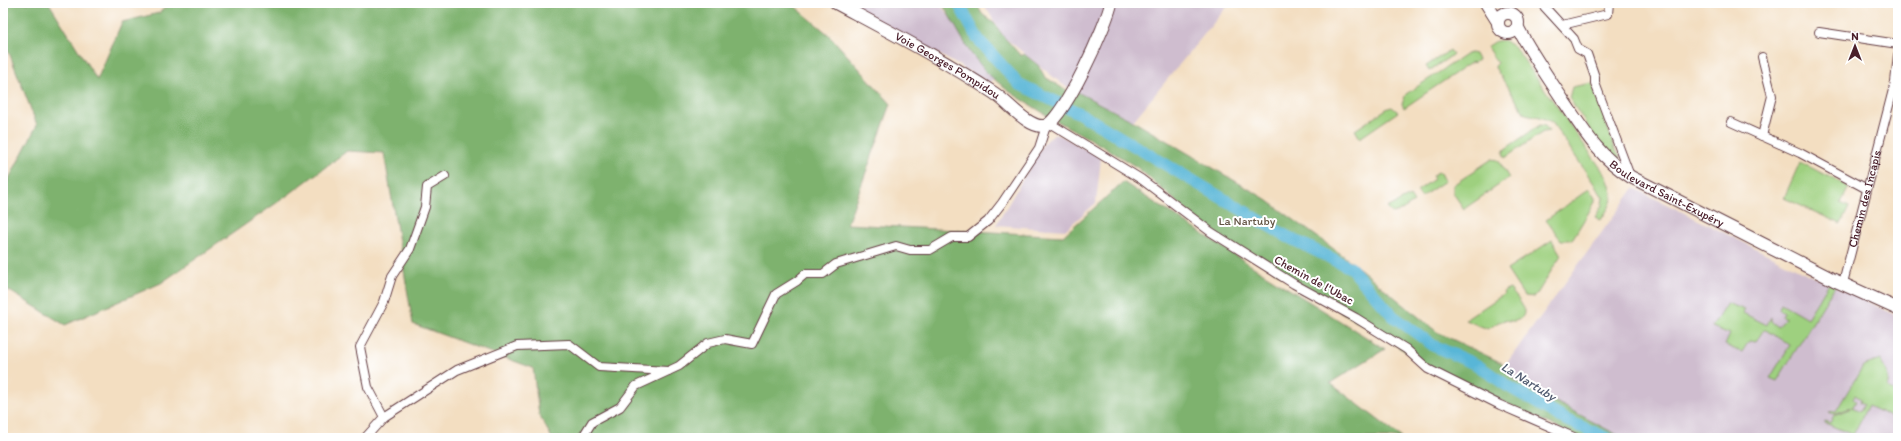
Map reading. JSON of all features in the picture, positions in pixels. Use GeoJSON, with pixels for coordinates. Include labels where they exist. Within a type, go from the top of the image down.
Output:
{"type":"FeatureCollection","features":[{"type":"Feature","properties":{"kind":"main road","name":"Voie Georges Pompidou"},"geometry":{"type":"LineString","coordinates":[[836,3],[948,64],[998,96],[1021,117],[1039,126],[1050,123]]}},
{"type":"Feature","properties":{"kind":"main road"},"geometry":{"type":"LineString","coordinates":[[1050,123],[1074,90],[1100,35],[1110,11],[1111,3]]}},
{"type":"Feature","properties":{"kind":"main road"},"geometry":{"type":"LineString","coordinates":[[1486,3],[1502,31],[1514,30],[1518,20],[1508,8],[1498,22]]}},
{"type":"Feature","properties":{"kind":"main road","name":"Boulevard Saint-Exupéry"},"geometry":{"type":"LineString","coordinates":[[1514,30],[1533,55],[1593,144],[1615,167],[1631,177],[1843,284]]}},
{"type":"Feature","properties":{"kind":"main road"},"geometry":{"type":"LineString","coordinates":[[1843,284],[1898,309]]}},
{"type":"Feature","properties":{"kind":"street"},"geometry":{"type":"LineString","coordinates":[[1541,3],[1574,39],[1578,49],[1587,54],[1595,77],[1594,83],[1631,177]]}},
{"type":"Feature","properties":{"kind":"street"},"geometry":{"type":"LineString","coordinates":[[1562,25],[1608,14],[1608,3]]}},
{"type":"Feature","properties":{"kind":"street"},"geometry":{"type":"LineString","coordinates":[[1818,32],[1898,44]]}},
{"type":"Feature","properties":{"kind":"street","name":"Chemin des Incapis"},"geometry":{"type":"LineString","coordinates":[[1843,284],[1896,82],[1898,54]]}},
{"type":"Feature","properties":{"kind":"street"},"geometry":{"type":"LineString","coordinates":[[1762,57],[1772,96],[1762,136]]}},
{"type":"Feature","properties":{"kind":"street"},"geometry":{"type":"LineString","coordinates":[[1731,122],[1800,153],[1867,189]]}},
{"type":"Feature","properties":{"kind":"street"},"geometry":{"type":"LineString","coordinates":[[582,438],[592,422],[620,407],[636,386],[679,366],[708,343],[725,339],[752,344],[776,294],[797,281],[805,274],[823,274],[836,264],[896,246],[910,250],[930,250],[952,237],[968,237],[988,221],[1002,203],[1039,148],[1050,123]]}},
{"type":"Feature","properties":{"kind":"street","name":"Chemin de l'Ubac"},"geometry":{"type":"LineString","coordinates":[[1050,123],[1142,179],[1217,236],[1294,284],[1356,318],[1400,345],[1428,369],[1500,405],[1576,438]]}},
{"type":"Feature","properties":{"kind":"street"},"geometry":{"type":"LineString","coordinates":[[384,417],[368,387],[360,347],[384,302],[392,276],[410,249],[425,207],[427,187],[445,176]]}},
{"type":"Feature","properties":{"kind":"street"},"geometry":{"type":"LineString","coordinates":[[366,438],[384,417],[458,370],[517,346],[569,344],[599,367],[669,371]]}},
{"type":"Feature","properties":{"kind":"shaded area"},"geometry":{"type":"Polygon","coordinates":[[[847,3],[939,3],[995,77],[990,83],[847,3]]]}},
{"type":"Feature","properties":{"kind":"shaded area"},"geometry":{"type":"Polygon","coordinates":[[[983,3],[1230,3],[1133,121],[1062,84],[1004,37],[983,3]]]}},
{"type":"Feature","properties":{"kind":"shaded area"},"geometry":{"type":"Polygon","coordinates":[[[1056,133],[1101,158],[1096,203],[1065,230],[996,225],[1044,143],[1056,133]]]}},
{"type":"Feature","properties":{"kind":"shaded area"},"geometry":{"type":"Polygon","coordinates":[[[1634,188],[1799,270],[1898,316],[1898,438],[1618,438],[1585,422],[1501,371],[1634,188]]]}},
{"type":"Feature","properties":{"kind":"green space"},"geometry":{"type":"Polygon","coordinates":[[[3,3],[49,3],[97,80],[122,22],[159,13],[170,3],[791,3],[829,35],[891,104],[847,224],[1063,236],[1123,182],[1255,268],[1385,349],[1330,383],[1402,438],[552,438],[539,415],[533,368],[413,324],[384,153],[347,151],[288,195],[161,283],[65,325],[3,287],[3,190],[37,125],[3,37],[3,3]]]}},
{"type":"Feature","properties":{"kind":"green space","name":"La Nartuby"},"geometry":{"type":"Polygon","coordinates":[[[942,3],[976,3],[982,14],[994,23],[1021,56],[1024,54],[1038,65],[1045,77],[1067,91],[1079,93],[1133,121],[1264,198],[1353,263],[1437,332],[1502,363],[1515,380],[1623,438],[1579,438],[1431,367],[1211,232],[1138,168],[1106,148],[1048,116],[1007,90],[987,73],[970,52],[942,3]]]}},
{"type":"Feature","properties":{"kind":"green space"},"geometry":{"type":"Polygon","coordinates":[[[1503,40],[1514,46],[1607,177],[1612,199],[1609,208],[1601,220],[1595,217],[1602,205],[1603,197],[1552,122],[1540,117],[1525,114],[1494,66],[1497,63],[1487,47],[1496,41],[1503,40]]]}},
{"type":"Feature","properties":{"kind":"green space"},"geometry":{"type":"Polygon","coordinates":[[[1450,50],[1453,54],[1451,56],[1429,71],[1426,66],[1450,50]]]}},
{"type":"Feature","properties":{"kind":"green space"},"geometry":{"type":"Polygon","coordinates":[[[1467,54],[1475,54],[1478,60],[1473,63],[1472,62],[1404,108],[1402,104],[1406,94],[1467,54]]]}},
{"type":"Feature","properties":{"kind":"green space"},"geometry":{"type":"Polygon","coordinates":[[[1592,83],[1615,149],[1620,157],[1618,162],[1594,136],[1569,98],[1572,87],[1592,83]]]}},
{"type":"Feature","properties":{"kind":"green space"},"geometry":{"type":"Polygon","coordinates":[[[1392,107],[1398,112],[1360,138],[1355,130],[1388,108],[1392,107]]]}},
{"type":"Feature","properties":{"kind":"green space"},"geometry":{"type":"Polygon","coordinates":[[[1540,125],[1545,126],[1549,131],[1543,132],[1505,158],[1503,153],[1505,149],[1540,125]]]}},
{"type":"Feature","properties":{"kind":"green space"},"geometry":{"type":"Polygon","coordinates":[[[1492,159],[1498,160],[1509,178],[1464,209],[1453,193],[1453,185],[1492,159]]]}},
{"type":"Feature","properties":{"kind":"green space"},"geometry":{"type":"Polygon","coordinates":[[[1800,162],[1849,187],[1841,203],[1849,207],[1841,224],[1784,198],[1800,162]]]}},
{"type":"Feature","properties":{"kind":"green space"},"geometry":{"type":"Polygon","coordinates":[[[1438,172],[1441,173],[1445,181],[1421,197],[1417,191],[1434,179],[1432,176],[1438,172]]]}},
{"type":"Feature","properties":{"kind":"green space"},"geometry":{"type":"Polygon","coordinates":[[[1589,189],[1595,198],[1595,202],[1573,238],[1570,240],[1561,240],[1546,220],[1589,189]]]}},
{"type":"Feature","properties":{"kind":"green space"},"geometry":{"type":"Polygon","coordinates":[[[1410,196],[1414,202],[1397,213],[1392,213],[1387,208],[1410,196]]]}},
{"type":"Feature","properties":{"kind":"green space"},"geometry":{"type":"Polygon","coordinates":[[[1552,240],[1561,255],[1537,294],[1534,297],[1524,296],[1507,270],[1552,240]]]}},
{"type":"Feature","properties":{"kind":"green space"},"geometry":{"type":"Polygon","coordinates":[[[1829,283],[1835,286],[1777,381],[1770,378],[1790,345],[1764,329],[1756,342],[1749,341],[1742,352],[1725,345],[1730,334],[1712,327],[1727,303],[1745,310],[1743,313],[1767,325],[1771,317],[1771,321],[1778,327],[1786,318],[1782,316],[1784,312],[1779,309],[1781,303],[1807,318],[1829,283]]]}},
{"type":"Feature","properties":{"kind":"green space"},"geometry":{"type":"Polygon","coordinates":[[[1510,289],[1524,309],[1522,317],[1518,320],[1506,320],[1496,323],[1488,329],[1465,320],[1504,294],[1503,292],[1510,289]]]}},
{"type":"Feature","properties":{"kind":"green space"},"geometry":{"type":"Polygon","coordinates":[[[1880,360],[1888,377],[1887,388],[1898,394],[1898,410],[1893,418],[1868,406],[1853,435],[1825,423],[1825,421],[1830,423],[1834,415],[1852,408],[1860,412],[1864,404],[1860,402],[1861,399],[1855,395],[1853,399],[1856,401],[1853,407],[1833,414],[1829,412],[1836,411],[1863,366],[1880,360]]]}},
{"type":"Feature","properties":{"kind":"waterway","name":"La Nartuby"},"geometry":{"type":"LineString","coordinates":[[958,3],[978,39],[1019,84],[1079,113],[1286,236],[1351,268],[1393,316],[1434,346],[1477,365],[1506,385],[1566,420],[1607,438]]}}]}
